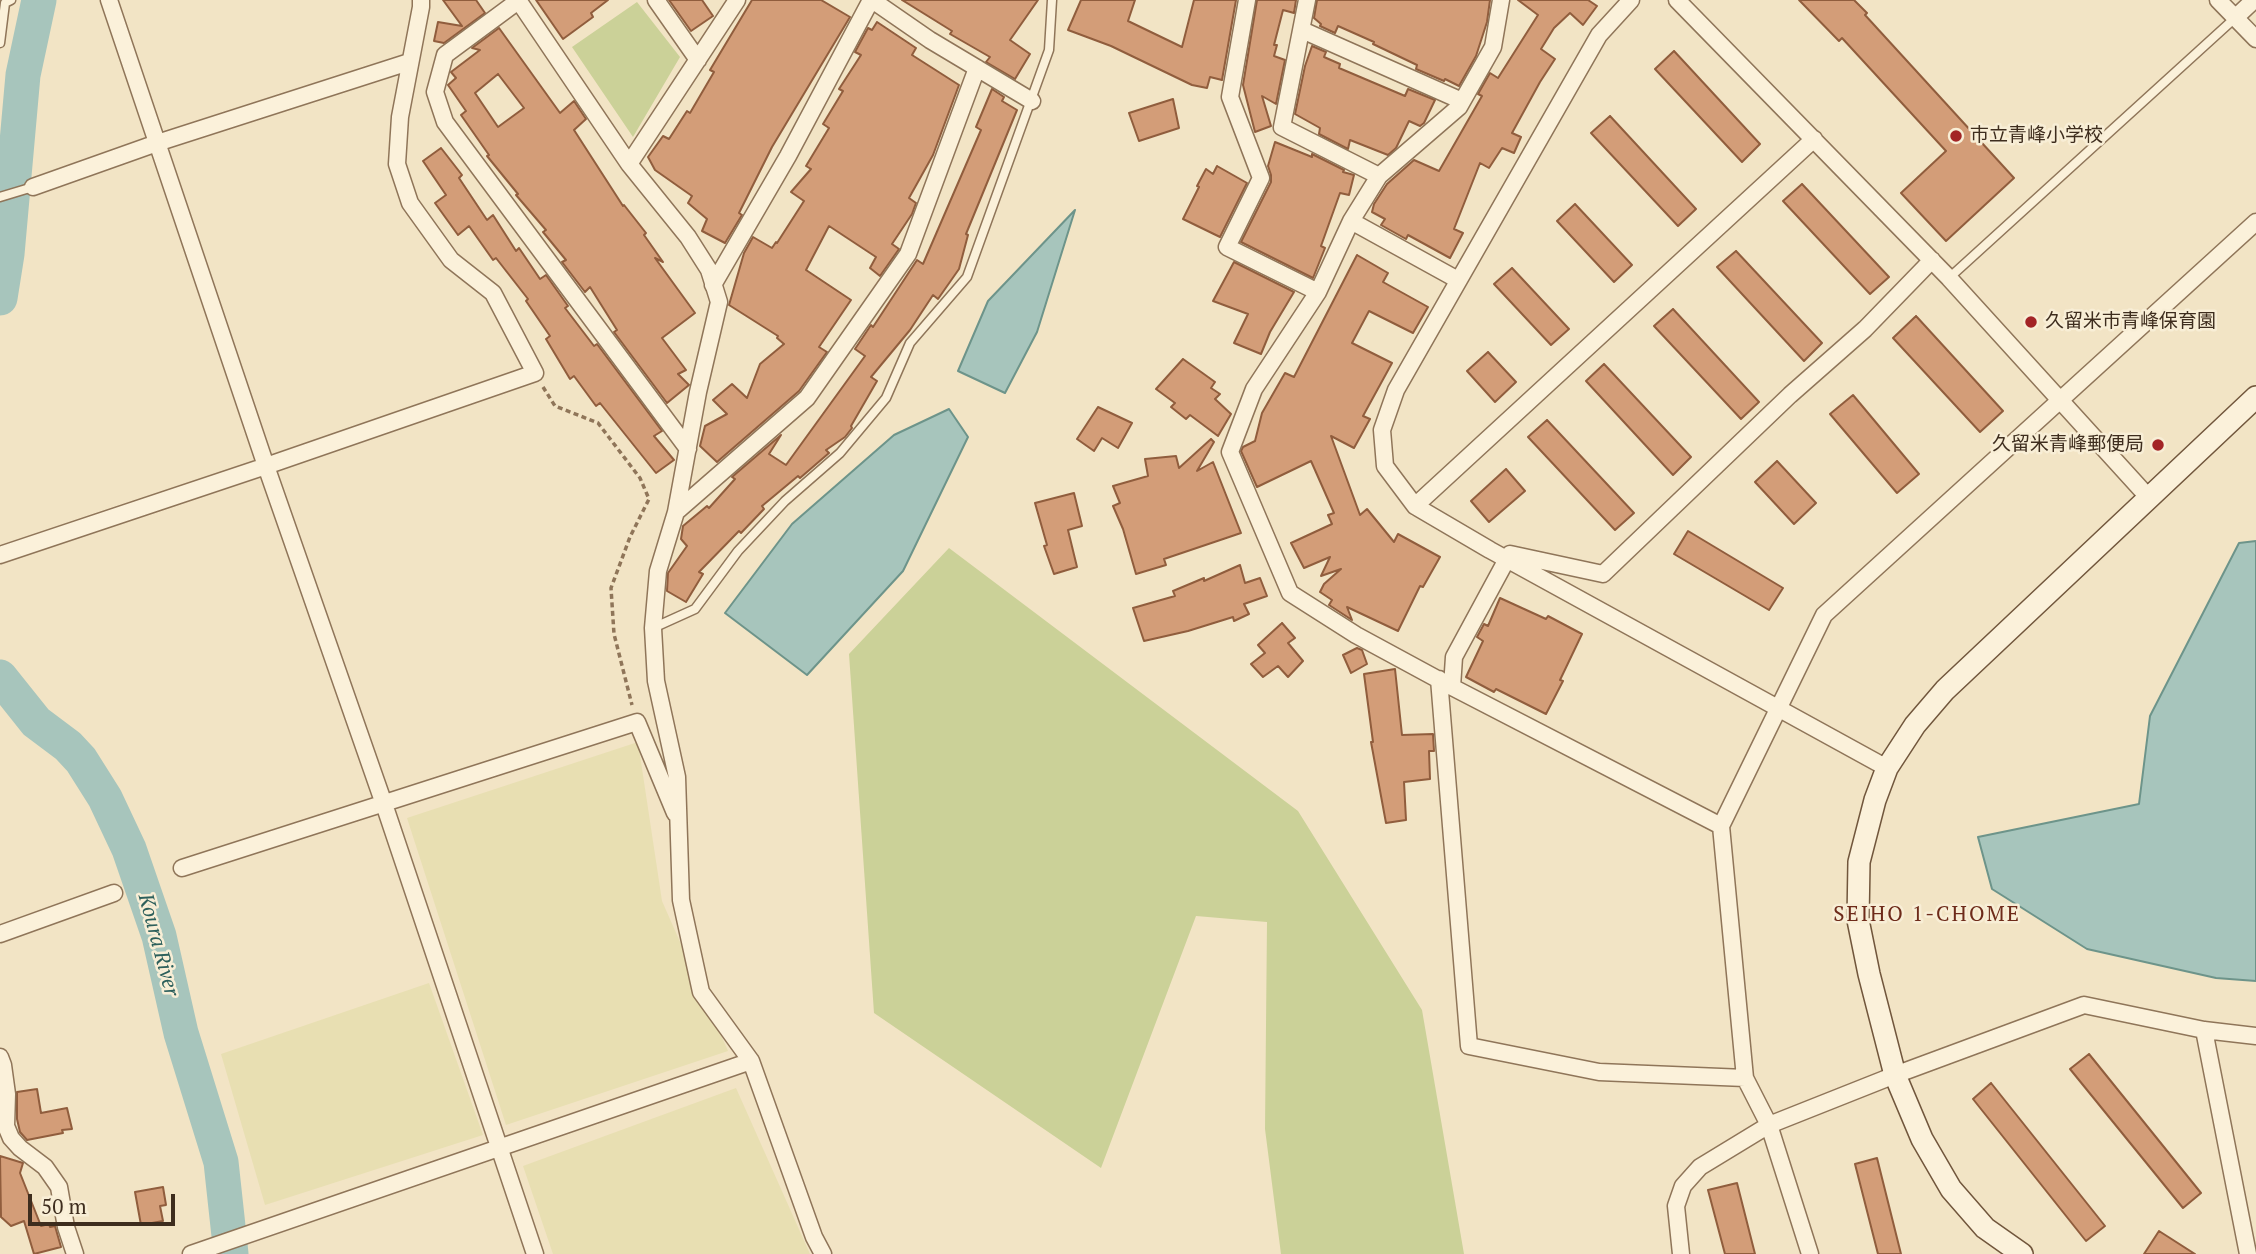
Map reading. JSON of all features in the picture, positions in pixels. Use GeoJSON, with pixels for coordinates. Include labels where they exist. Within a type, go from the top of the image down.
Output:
{"type":"FeatureCollection","features":[{"type":"Feature","properties":{"kind":"street"},"geometry":{"type":"LineString","coordinates":[[109,0],[535,1254]]}},
{"type":"Feature","properties":{"kind":"street"},"geometry":{"type":"LineString","coordinates":[[0,555],[535,373],[493,293],[450,260],[410,203],[397,164],[400,117],[421,0]]}},
{"type":"Feature","properties":{"kind":"street"},"geometry":{"type":"LineString","coordinates":[[688,449],[445,122],[435,92],[445,55],[518,0],[629,164],[688,237],[709,270],[719,302],[676,512],[658,571],[653,628],[656,681],[677,777],[681,901],[701,992],[751,1061],[822,1254]]}},
{"type":"Feature","properties":{"kind":"street"},"geometry":{"type":"LineString","coordinates":[[656,0],[698,60]]}},
{"type":"Feature","properties":{"kind":"street"},"geometry":{"type":"LineString","coordinates":[[629,164],[737,0]]}},
{"type":"Feature","properties":{"kind":"street"},"geometry":{"type":"LineString","coordinates":[[713,285],[788,156],[872,0],[930,40],[1032,101]]}},
{"type":"Feature","properties":{"kind":"street"},"geometry":{"type":"LineString","coordinates":[[1247,0],[1230,97],[1261,178],[1227,247],[1318,292]]}},
{"type":"Feature","properties":{"kind":"street"},"geometry":{"type":"LineString","coordinates":[[1307,0],[1282,127],[1379,176]]}},
{"type":"Feature","properties":{"kind":"street"},"geometry":{"type":"LineString","coordinates":[[1631,0],[1599,35],[1396,390],[1382,430],[1385,466],[1415,506],[1887,768]]}},
{"type":"Feature","properties":{"kind":"street"},"geometry":{"type":"LineString","coordinates":[[1677,0],[1950,278],[2149,498]]}},
{"type":"Feature","properties":{"kind":"street"},"geometry":{"type":"LineString","coordinates":[[2218,0],[2256,39]]}},
{"type":"Feature","properties":{"kind":"street"},"geometry":{"type":"LineString","coordinates":[[2235,18],[2254,0]]}},
{"type":"Feature","properties":{"kind":"street"},"geometry":{"type":"LineString","coordinates":[[1497,1],[1493,47],[1462,101],[1379,176],[1351,220],[1318,292],[1254,389],[1230,452],[1290,593],[1356,635],[1721,826]]}},
{"type":"Feature","properties":{"kind":"street"},"geometry":{"type":"LineString","coordinates":[[1303,30],[1462,101]]}},
{"type":"Feature","properties":{"kind":"street"},"geometry":{"type":"LineString","coordinates":[[33,187],[157,143],[409,62]]}},
{"type":"Feature","properties":{"kind":"street"},"geometry":{"type":"LineString","coordinates":[[676,512],[807,398],[908,254],[977,68]]}},
{"type":"Feature","properties":{"kind":"street"},"geometry":{"type":"LineString","coordinates":[[1415,506],[1814,139]]}},
{"type":"Feature","properties":{"kind":"street"},"geometry":{"type":"LineString","coordinates":[[1351,220],[1458,280]]}},
{"type":"Feature","properties":{"kind":"street"},"geometry":{"type":"LineString","coordinates":[[1810,1254],[1769,1125],[1745,1078],[1721,826],[1825,615],[2256,222]]}},
{"type":"Feature","properties":{"kind":"street"},"geometry":{"type":"LineString","coordinates":[[1490,550],[1603,574],[1790,395],[1866,329],[1932,260]]}},
{"type":"Feature","properties":{"kind":"street"},"geometry":{"type":"LineString","coordinates":[[2022,1254],[1985,1228],[1951,1189],[1922,1139],[1895,1075],[1858,920],[1859,862],[1875,800],[1887,768],[1915,725],[1945,690],[2256,397]]}},
{"type":"Feature","properties":{"kind":"street"},"geometry":{"type":"LineString","coordinates":[[1507,559],[1454,657],[1446,683],[1469,1046],[1599,1072],[1745,1078]]}},
{"type":"Feature","properties":{"kind":"street"},"geometry":{"type":"LineString","coordinates":[[182,868],[637,722],[678,821]]}},
{"type":"Feature","properties":{"kind":"street"},"geometry":{"type":"LineString","coordinates":[[0,934],[114,893]]}},
{"type":"Feature","properties":{"kind":"street"},"geometry":{"type":"LineString","coordinates":[[1681,1254],[1676,1206],[1683,1185],[1700,1167],[1769,1125],[1895,1075],[2084,1005],[2204,1030],[2256,1036]]}},
{"type":"Feature","properties":{"kind":"street"},"geometry":{"type":"LineString","coordinates":[[2204,1030],[2248,1254]]}},
{"type":"Feature","properties":{"kind":"street"},"geometry":{"type":"LineString","coordinates":[[0,1057],[6,1094],[3,1125],[20,1148],[45,1167],[59,1187],[66,1227],[75,1254]]}},
{"type":"Feature","properties":{"kind":"street"},"geometry":{"type":"LineString","coordinates":[[197,1252],[751,1061]]}},
{"type":"Feature","properties":{"kind":"lane"},"geometry":{"type":"LineString","coordinates":[[0,43],[5,4],[11,0]]}},
{"type":"Feature","properties":{"kind":"lane"},"geometry":{"type":"LineString","coordinates":[[653,628],[695,609],[738,551],[785,501],[840,453],[886,398],[911,343],[967,277],[1049,50],[1052,0]]}},
{"type":"Feature","properties":{"kind":"lane"},"geometry":{"type":"LineString","coordinates":[[1950,278],[2235,18]]}},
{"type":"Feature","properties":{"kind":"lane"},"geometry":{"type":"LineString","coordinates":[[0,197],[33,187]]}},
{"type":"Feature","properties":{"kind":"path"},"geometry":{"type":"LineString","coordinates":[[535,373],[555,406],[598,423],[640,478],[649,499],[630,537],[611,588],[614,634],[637,722]]}},
{"type":"Feature","properties":{"kind":"shaded area"},"geometry":{"type":"Polygon","coordinates":[[[638,742],[662,901],[728,1051],[506,1125],[407,818],[638,742]]]}},
{"type":"Feature","properties":{"kind":"shaded area"},"geometry":{"type":"Polygon","coordinates":[[[429,983],[483,1135],[265,1205],[221,1054],[429,983]]]}},
{"type":"Feature","properties":{"kind":"shaded area"},"geometry":{"type":"Polygon","coordinates":[[[736,1088],[810,1254],[553,1254],[523,1166],[736,1088]]]}},
{"type":"Feature","properties":{"kind":"green space"},"geometry":{"type":"Polygon","coordinates":[[[637,2],[680,57],[633,137],[572,47],[637,2]]]}},
{"type":"Feature","properties":{"kind":"green space"},"geometry":{"type":"Polygon","coordinates":[[[949,548],[1298,811],[1422,1010],[1464,1254],[1281,1254],[1265,1129],[1267,922],[1196,916],[1101,1168],[874,1013],[849,654],[949,548]]]}},
{"type":"Feature","properties":{"kind":"water"},"geometry":{"type":"Polygon","coordinates":[[[1075,210],[1037,332],[1005,393],[958,371],[988,301],[1075,210]]]}},
{"type":"Feature","properties":{"kind":"water"},"geometry":{"type":"Polygon","coordinates":[[[949,409],[968,437],[903,571],[807,675],[725,613],[792,524],[894,435],[949,409]]]}},
{"type":"Feature","properties":{"kind":"water"},"geometry":{"type":"Polygon","coordinates":[[[2256,541],[2256,981],[2216,978],[2087,949],[1992,889],[1978,837],[2139,804],[2150,716],[2239,543],[2256,541]]]}},
{"type":"Feature","properties":{"kind":"building"},"geometry":{"type":"Polygon","coordinates":[[[443,0],[476,0],[485,13],[444,43],[434,41],[438,22],[462,26],[443,0]]]}},
{"type":"Feature","properties":{"kind":"building"},"geometry":{"type":"Polygon","coordinates":[[[536,0],[608,0],[591,13],[593,17],[563,39],[536,0]]]}},
{"type":"Feature","properties":{"kind":"building"},"geometry":{"type":"Polygon","coordinates":[[[669,0],[702,0],[713,16],[691,31],[669,0]]]}},
{"type":"Feature","properties":{"kind":"building"},"geometry":{"type":"Polygon","coordinates":[[[752,0],[821,0],[850,17],[772,147],[739,213],[742,215],[725,243],[702,231],[707,219],[688,203],[692,196],[655,170],[648,157],[663,136],[669,139],[687,111],[690,113],[714,72],[710,70],[752,0]]]}},
{"type":"Feature","properties":{"kind":"building"},"geometry":{"type":"Polygon","coordinates":[[[902,0],[1038,0],[1010,40],[1030,54],[1015,79],[986,62],[990,57],[950,34],[952,31],[902,0]]]}},
{"type":"Feature","properties":{"kind":"building"},"geometry":{"type":"Polygon","coordinates":[[[1081,0],[1135,0],[1128,21],[1182,47],[1194,0],[1236,0],[1222,80],[1210,77],[1207,88],[1192,85],[1111,46],[1068,30],[1081,0]]]}},
{"type":"Feature","properties":{"kind":"building"},"geometry":{"type":"Polygon","coordinates":[[[1257,0],[1296,0],[1294,13],[1283,10],[1274,45],[1277,45],[1274,56],[1285,60],[1276,104],[1262,96],[1271,126],[1255,132],[1243,85],[1257,0]]]}},
{"type":"Feature","properties":{"kind":"building"},"geometry":{"type":"Polygon","coordinates":[[[1317,0],[1490,0],[1487,22],[1476,56],[1459,86],[1416,69],[1417,65],[1338,26],[1335,33],[1320,26],[1314,18],[1317,0]]]}},
{"type":"Feature","properties":{"kind":"building"},"geometry":{"type":"Polygon","coordinates":[[[1518,0],[1588,0],[1597,6],[1583,25],[1570,13],[1554,28],[1541,49],[1555,59],[1512,133],[1521,137],[1514,153],[1502,148],[1489,168],[1480,163],[1454,229],[1463,233],[1450,258],[1408,235],[1406,239],[1381,225],[1385,219],[1372,212],[1374,204],[1387,184],[1414,160],[1439,171],[1482,96],[1478,94],[1490,73],[1498,78],[1538,15],[1518,0]]]}},
{"type":"Feature","properties":{"kind":"building"},"geometry":{"type":"Polygon","coordinates":[[[1799,0],[1854,0],[2014,178],[1946,241],[1901,193],[1946,151],[1842,38],[1839,41],[1799,0]]]}},
{"type":"Feature","properties":{"kind":"building"},"geometry":{"type":"Polygon","coordinates":[[[877,22],[916,48],[912,55],[959,85],[933,155],[909,198],[916,203],[912,214],[892,244],[899,249],[880,276],[870,268],[876,257],[829,226],[806,270],[851,300],[819,347],[827,352],[799,391],[717,462],[700,446],[705,426],[727,414],[713,400],[732,384],[747,398],[760,364],[784,344],[778,336],[729,305],[744,253],[753,237],[772,248],[804,201],[791,192],[811,169],[806,166],[829,128],[823,124],[843,91],[839,89],[861,55],[855,52],[868,28],[872,30],[877,22]]]}},
{"type":"Feature","properties":{"kind":"building"},"geometry":{"type":"Polygon","coordinates":[[[499,28],[560,113],[574,101],[586,119],[574,130],[623,206],[646,233],[644,235],[663,262],[655,258],[695,313],[662,338],[686,370],[678,374],[689,385],[667,403],[614,332],[617,330],[590,287],[585,292],[562,262],[566,260],[543,232],[546,230],[487,156],[489,155],[461,115],[466,111],[448,85],[456,78],[451,72],[480,50],[472,48],[499,28]],[[498,74],[475,93],[498,127],[524,108],[498,74]]]}},
{"type":"Feature","properties":{"kind":"building"},"geometry":{"type":"Polygon","coordinates":[[[1312,46],[1326,52],[1324,57],[1340,64],[1339,68],[1405,96],[1408,89],[1435,100],[1424,123],[1420,126],[1409,121],[1396,148],[1388,155],[1350,140],[1348,149],[1319,134],[1320,128],[1295,114],[1312,46]]]}},
{"type":"Feature","properties":{"kind":"building"},"geometry":{"type":"Polygon","coordinates":[[[1674,51],[1760,144],[1742,162],[1655,69],[1674,51]]]}},
{"type":"Feature","properties":{"kind":"building"},"geometry":{"type":"Polygon","coordinates":[[[992,89],[1004,97],[1002,101],[1017,110],[966,234],[968,235],[959,269],[938,299],[933,295],[910,330],[871,377],[877,381],[845,437],[826,450],[829,453],[800,478],[798,476],[762,506],[764,509],[699,572],[703,574],[686,602],[667,591],[668,573],[687,546],[681,539],[683,526],[707,506],[709,508],[735,479],[732,477],[781,435],[769,454],[786,465],[865,356],[855,349],[871,325],[873,327],[917,260],[923,264],[981,130],[976,127],[992,89]]]}},
{"type":"Feature","properties":{"kind":"building"},"geometry":{"type":"Polygon","coordinates":[[[1173,99],[1179,128],[1139,141],[1129,113],[1173,99]]]}},
{"type":"Feature","properties":{"kind":"building"},"geometry":{"type":"Polygon","coordinates":[[[1610,116],[1696,209],[1678,226],[1591,133],[1610,116]]]}},
{"type":"Feature","properties":{"kind":"building"},"geometry":{"type":"Polygon","coordinates":[[[1275,142],[1312,157],[1312,154],[1344,170],[1343,172],[1354,175],[1349,195],[1340,193],[1321,246],[1325,248],[1313,278],[1241,242],[1271,182],[1268,166],[1275,142]]]}},
{"type":"Feature","properties":{"kind":"building"},"geometry":{"type":"Polygon","coordinates":[[[441,148],[462,175],[459,178],[487,220],[493,215],[516,251],[519,248],[540,279],[546,275],[568,306],[565,308],[594,346],[597,344],[662,431],[654,436],[674,460],[656,473],[600,403],[596,406],[574,376],[570,379],[546,339],[550,336],[526,301],[528,299],[496,258],[493,260],[469,226],[458,235],[435,203],[446,195],[423,161],[441,148]]]}},
{"type":"Feature","properties":{"kind":"building"},"geometry":{"type":"Polygon","coordinates":[[[1217,166],[1247,183],[1220,237],[1183,219],[1206,169],[1213,174],[1217,166]]]}},
{"type":"Feature","properties":{"kind":"building"},"geometry":{"type":"Polygon","coordinates":[[[1802,184],[1889,277],[1870,294],[1783,201],[1802,184]]]}},
{"type":"Feature","properties":{"kind":"building"},"geometry":{"type":"Polygon","coordinates":[[[1575,204],[1632,265],[1614,282],[1557,221],[1575,204]]]}},
{"type":"Feature","properties":{"kind":"building"},"geometry":{"type":"Polygon","coordinates":[[[1736,251],[1822,343],[1804,361],[1717,267],[1736,251]]]}},
{"type":"Feature","properties":{"kind":"building"},"geometry":{"type":"Polygon","coordinates":[[[1357,255],[1388,273],[1383,282],[1428,307],[1413,333],[1369,311],[1352,343],[1392,363],[1363,416],[1370,419],[1354,448],[1331,436],[1360,515],[1367,509],[1394,542],[1398,534],[1440,557],[1423,587],[1420,586],[1398,631],[1347,607],[1352,620],[1329,605],[1332,600],[1320,592],[1324,584],[1341,569],[1321,576],[1330,557],[1304,568],[1291,543],[1332,524],[1328,515],[1334,513],[1311,461],[1257,487],[1241,451],[1255,441],[1262,413],[1285,373],[1294,377],[1357,255]]]}},
{"type":"Feature","properties":{"kind":"building"},"geometry":{"type":"Polygon","coordinates":[[[1234,262],[1294,292],[1270,332],[1261,354],[1234,343],[1248,314],[1213,301],[1234,262]]]}},
{"type":"Feature","properties":{"kind":"building"},"geometry":{"type":"Polygon","coordinates":[[[1512,268],[1569,329],[1551,345],[1494,284],[1512,268]]]}},
{"type":"Feature","properties":{"kind":"building"},"geometry":{"type":"Polygon","coordinates":[[[1673,309],[1759,402],[1741,419],[1654,326],[1673,309]]]}},
{"type":"Feature","properties":{"kind":"building"},"geometry":{"type":"Polygon","coordinates":[[[1916,316],[2003,411],[1980,432],[1893,338],[1916,316]]]}},
{"type":"Feature","properties":{"kind":"building"},"geometry":{"type":"Polygon","coordinates":[[[1488,352],[1516,382],[1495,402],[1467,371],[1488,352]]]}},
{"type":"Feature","properties":{"kind":"building"},"geometry":{"type":"Polygon","coordinates":[[[1183,359],[1215,382],[1211,388],[1220,394],[1215,399],[1231,414],[1218,436],[1190,415],[1186,419],[1171,407],[1175,403],[1156,389],[1183,359]]]}},
{"type":"Feature","properties":{"kind":"building"},"geometry":{"type":"Polygon","coordinates":[[[1604,364],[1691,457],[1673,475],[1586,381],[1604,364]]]}},
{"type":"Feature","properties":{"kind":"building"},"geometry":{"type":"Polygon","coordinates":[[[1853,395],[1919,474],[1897,493],[1830,414],[1853,395]]]}},
{"type":"Feature","properties":{"kind":"building"},"geometry":{"type":"Polygon","coordinates":[[[1098,407],[1132,423],[1118,448],[1102,438],[1094,451],[1077,439],[1098,407]]]}},
{"type":"Feature","properties":{"kind":"building"},"geometry":{"type":"Polygon","coordinates":[[[1547,420],[1634,513],[1615,530],[1528,437],[1547,420]]]}},
{"type":"Feature","properties":{"kind":"building"},"geometry":{"type":"Polygon","coordinates":[[[1211,439],[1214,442],[1197,471],[1213,462],[1241,533],[1164,559],[1166,565],[1136,574],[1123,529],[1113,506],[1120,503],[1113,486],[1148,476],[1145,459],[1176,456],[1179,468],[1211,439]]]}},
{"type":"Feature","properties":{"kind":"building"},"geometry":{"type":"Polygon","coordinates":[[[1777,461],[1816,503],[1794,524],[1755,482],[1777,461]]]}},
{"type":"Feature","properties":{"kind":"building"},"geometry":{"type":"Polygon","coordinates":[[[1506,469],[1525,491],[1489,522],[1471,501],[1506,469]]]}},
{"type":"Feature","properties":{"kind":"building"},"geometry":{"type":"Polygon","coordinates":[[[1074,493],[1082,526],[1068,530],[1077,567],[1054,574],[1044,546],[1047,545],[1035,503],[1074,493]]]}},
{"type":"Feature","properties":{"kind":"building"},"geometry":{"type":"Polygon","coordinates":[[[1688,531],[1783,588],[1769,610],[1674,554],[1688,531]]]}},
{"type":"Feature","properties":{"kind":"building"},"geometry":{"type":"Polygon","coordinates":[[[1240,565],[1245,583],[1260,578],[1267,596],[1244,604],[1249,614],[1234,621],[1233,617],[1144,641],[1133,608],[1175,596],[1173,591],[1240,565]]]}},
{"type":"Feature","properties":{"kind":"building"},"geometry":{"type":"Polygon","coordinates":[[[1500,598],[1546,619],[1548,616],[1582,634],[1546,714],[1466,677],[1483,641],[1477,637],[1484,624],[1488,626],[1500,598]]]}},
{"type":"Feature","properties":{"kind":"building"},"geometry":{"type":"Polygon","coordinates":[[[1282,623],[1295,638],[1288,643],[1303,661],[1288,677],[1278,666],[1263,677],[1251,664],[1265,653],[1258,645],[1282,623]]]}},
{"type":"Feature","properties":{"kind":"building"},"geometry":{"type":"Polygon","coordinates":[[[1357,648],[1362,650],[1367,664],[1351,673],[1343,655],[1357,648]]]}},
{"type":"Feature","properties":{"kind":"building"},"geometry":{"type":"Polygon","coordinates":[[[1395,669],[1402,735],[1433,734],[1434,751],[1429,751],[1430,779],[1404,782],[1406,820],[1386,823],[1371,742],[1364,674],[1395,669]]]}},
{"type":"Feature","properties":{"kind":"building"},"geometry":{"type":"Polygon","coordinates":[[[2089,1054],[2201,1193],[2183,1208],[2070,1069],[2089,1054]]]}},
{"type":"Feature","properties":{"kind":"building"},"geometry":{"type":"Polygon","coordinates":[[[1991,1083],[2105,1226],[2086,1241],[1973,1099],[1991,1083]]]}},
{"type":"Feature","properties":{"kind":"building"},"geometry":{"type":"Polygon","coordinates":[[[37,1089],[41,1113],[67,1108],[72,1129],[27,1140],[20,1132],[17,1092],[37,1089]]]}},
{"type":"Feature","properties":{"kind":"building"},"geometry":{"type":"Polygon","coordinates":[[[0,1156],[23,1163],[20,1173],[41,1226],[55,1226],[61,1247],[34,1254],[24,1221],[11,1226],[1,1217],[0,1156]]]}},
{"type":"Feature","properties":{"kind":"building"},"geometry":{"type":"Polygon","coordinates":[[[1877,1158],[1901,1254],[1878,1254],[1855,1164],[1877,1158]]]}},
{"type":"Feature","properties":{"kind":"building"},"geometry":{"type":"Polygon","coordinates":[[[1737,1183],[1755,1254],[1725,1254],[1708,1190],[1737,1183]]]}},
{"type":"Feature","properties":{"kind":"building"},"geometry":{"type":"Polygon","coordinates":[[[163,1187],[166,1205],[160,1206],[163,1221],[141,1225],[135,1192],[163,1187]]]}},
{"type":"Feature","properties":{"kind":"building"},"geometry":{"type":"Polygon","coordinates":[[[2159,1231],[2195,1254],[2144,1254],[2159,1231]]]}},
{"type":"Feature","properties":{"kind":"waterway","name":"Koura River"},"geometry":{"type":"LineString","coordinates":[[0,298],[7,254],[23,75],[39,0]]}},
{"type":"Feature","properties":{"kind":"waterway","name":"Koura River"},"geometry":{"type":"LineString","coordinates":[[0,677],[36,722],[68,746],[81,760],[105,798],[129,849],[159,936],[181,1033],[221,1162],[231,1254]]}},
{"type":"Feature","properties":{"kind":"place","name":"市立青峰小学校"},"geometry":{"type":"Point","coordinates":[1956,136]}},
{"type":"Feature","properties":{"kind":"place","name":"久留米市青峰保育園"},"geometry":{"type":"Point","coordinates":[2031,322]}},
{"type":"Feature","properties":{"kind":"place","name":"久留米青峰郵便局"},"geometry":{"type":"Point","coordinates":[2158,445]}},
{"type":"Feature","properties":{"kind":"district","name":"SEIHO 1-CHOME"},"geometry":{"type":"Point","coordinates":[1927,915]}}]}
